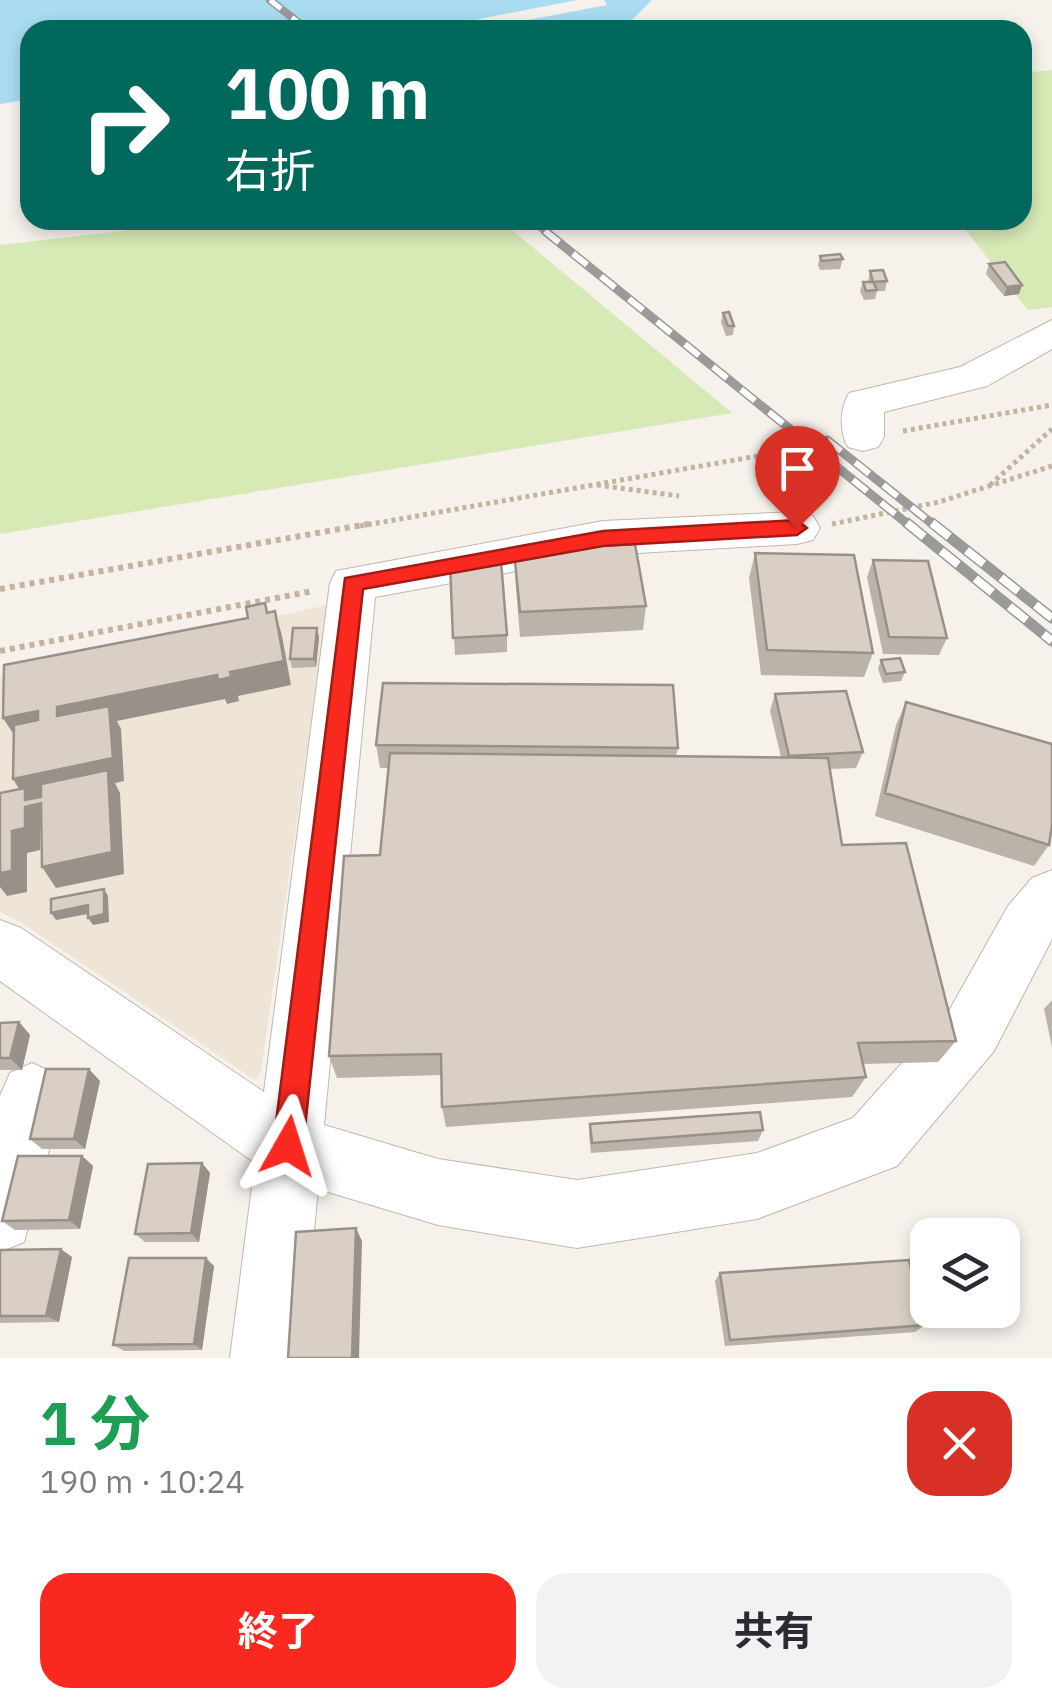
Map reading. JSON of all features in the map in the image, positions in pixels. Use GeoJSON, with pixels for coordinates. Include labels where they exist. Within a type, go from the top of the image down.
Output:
{"type":"FeatureCollection","features":[{"type":"Feature","properties":{"kind":"street"},"geometry":{"type":"LineString","coordinates":[[863,438],[864,403],[972,376],[1052,332]]}},
{"type":"Feature","properties":{"kind":"street"},"geometry":{"type":"LineString","coordinates":[[266,1358],[353,583],[603,538],[797,528]]}},
{"type":"Feature","properties":{"kind":"street"},"geometry":{"type":"LineString","coordinates":[[0,947],[288,1146],[438,1192],[578,1214],[757,1186],[874,1144],[972,1030],[1028,925],[1052,896]]}},
{"type":"Feature","properties":{"kind":"street"},"geometry":{"type":"LineString","coordinates":[[0,1218],[32,1095]]}},
{"type":"Feature","properties":{"kind":"path"},"geometry":{"type":"LineString","coordinates":[[0,589],[1052,405]]}},
{"type":"Feature","properties":{"kind":"path"},"geometry":{"type":"LineString","coordinates":[[987,487],[1052,428]]}},
{"type":"Feature","properties":{"kind":"path"},"geometry":{"type":"LineString","coordinates":[[797,528],[875,518],[1052,466]]}},
{"type":"Feature","properties":{"kind":"path"},"geometry":{"type":"LineString","coordinates":[[0,651],[353,583]]}},
{"type":"Feature","properties":{"kind":"shaded area"},"geometry":{"type":"Polygon","coordinates":[[[328,605],[261,1071],[255,1080],[0,912],[0,675],[328,605]]]}},
{"type":"Feature","properties":{"kind":"green space"},"geometry":{"type":"Polygon","coordinates":[[[1052,70],[1052,307],[1028,310],[966,230],[1032,230],[1032,72],[1052,70]]]}},
{"type":"Feature","properties":{"kind":"green space"},"geometry":{"type":"Polygon","coordinates":[[[131,230],[512,230],[732,413],[0,534],[0,245],[131,230]]]}},
{"type":"Feature","properties":{"kind":"water"},"geometry":{"type":"Polygon","coordinates":[[[0,0],[577,0],[474,20],[20,20],[20,101],[0,104],[0,0]]]}},
{"type":"Feature","properties":{"kind":"water"},"geometry":{"type":"Polygon","coordinates":[[[604,0],[652,0],[632,20],[528,20],[607,5],[604,0]]]}},
{"type":"Feature","properties":{"kind":"building"},"geometry":{"type":"Polygon","coordinates":[[[840,254],[843,259],[822,261],[820,256],[840,254]]]}},
{"type":"Feature","properties":{"kind":"building"},"geometry":{"type":"Polygon","coordinates":[[[1005,262],[1022,285],[1007,287],[989,264],[1005,262]]]}},
{"type":"Feature","properties":{"kind":"building"},"geometry":{"type":"Polygon","coordinates":[[[883,270],[887,281],[873,282],[870,271],[883,270]]]}},
{"type":"Feature","properties":{"kind":"building"},"geometry":{"type":"Polygon","coordinates":[[[863,282],[873,282],[877,290],[866,291],[863,282]]]}},
{"type":"Feature","properties":{"kind":"building"},"geometry":{"type":"Polygon","coordinates":[[[729,312],[734,326],[728,326],[723,313],[729,312]]]}},
{"type":"Feature","properties":{"kind":"building"},"geometry":{"type":"Polygon","coordinates":[[[635,544],[646,606],[520,612],[514,550],[635,544]]]}},
{"type":"Feature","properties":{"kind":"building"},"geometry":{"type":"Polygon","coordinates":[[[755,553],[854,555],[873,653],[767,650],[755,553]]]}},
{"type":"Feature","properties":{"kind":"building"},"geometry":{"type":"Polygon","coordinates":[[[873,560],[928,561],[947,638],[889,637],[873,560]]]}},
{"type":"Feature","properties":{"kind":"building"},"geometry":{"type":"Polygon","coordinates":[[[501,561],[507,635],[453,638],[450,564],[501,561]]]}},
{"type":"Feature","properties":{"kind":"building"},"geometry":{"type":"Polygon","coordinates":[[[265,603],[267,613],[275,611],[284,661],[230,672],[231,677],[218,680],[217,675],[57,707],[57,716],[109,706],[113,758],[13,779],[14,725],[38,720],[38,711],[3,718],[4,665],[248,618],[246,607],[265,603]]]}},
{"type":"Feature","properties":{"kind":"building"},"geometry":{"type":"Polygon","coordinates":[[[293,628],[317,628],[314,659],[290,659],[293,628]]]}},
{"type":"Feature","properties":{"kind":"building"},"geometry":{"type":"Polygon","coordinates":[[[900,658],[905,672],[886,674],[881,660],[900,658]]]}},
{"type":"Feature","properties":{"kind":"building"},"geometry":{"type":"Polygon","coordinates":[[[383,683],[673,685],[678,748],[376,745],[383,683]]]}},
{"type":"Feature","properties":{"kind":"building"},"geometry":{"type":"Polygon","coordinates":[[[846,691],[863,752],[789,756],[775,694],[846,691]]]}},
{"type":"Feature","properties":{"kind":"building"},"geometry":{"type":"Polygon","coordinates":[[[906,702],[1052,744],[1049,845],[885,793],[906,702]]]}},
{"type":"Feature","properties":{"kind":"building"},"geometry":{"type":"Polygon","coordinates":[[[390,753],[828,758],[842,845],[906,843],[956,1041],[858,1043],[866,1077],[442,1107],[441,1054],[329,1056],[344,856],[380,855],[390,753]]]}},
{"type":"Feature","properties":{"kind":"building"},"geometry":{"type":"Polygon","coordinates":[[[108,770],[112,852],[42,867],[41,803],[25,807],[25,828],[12,831],[12,871],[0,873],[0,793],[25,788],[25,800],[41,797],[41,784],[108,770]]]}},
{"type":"Feature","properties":{"kind":"building"},"geometry":{"type":"Polygon","coordinates":[[[104,889],[104,914],[88,918],[88,905],[51,913],[51,899],[104,889]]]}},
{"type":"Feature","properties":{"kind":"building"},"geometry":{"type":"Polygon","coordinates":[[[19,1022],[10,1058],[0,1058],[0,1023],[19,1022]]]}},
{"type":"Feature","properties":{"kind":"building"},"geometry":{"type":"Polygon","coordinates":[[[46,1069],[89,1069],[74,1139],[30,1139],[46,1069]]]}},
{"type":"Feature","properties":{"kind":"building"},"geometry":{"type":"Polygon","coordinates":[[[760,1112],[763,1130],[592,1143],[590,1124],[760,1112]]]}},
{"type":"Feature","properties":{"kind":"building"},"geometry":{"type":"Polygon","coordinates":[[[18,1156],[82,1156],[69,1220],[2,1221],[18,1156]]]}},
{"type":"Feature","properties":{"kind":"building"},"geometry":{"type":"Polygon","coordinates":[[[202,1163],[191,1233],[135,1234],[148,1164],[202,1163]]]}},
{"type":"Feature","properties":{"kind":"building"},"geometry":{"type":"Polygon","coordinates":[[[356,1228],[352,1358],[288,1358],[296,1232],[356,1228]]]}},
{"type":"Feature","properties":{"kind":"building"},"geometry":{"type":"Polygon","coordinates":[[[61,1249],[46,1316],[0,1316],[0,1250],[61,1249]]]}},
{"type":"Feature","properties":{"kind":"building"},"geometry":{"type":"Polygon","coordinates":[[[129,1258],[206,1258],[194,1344],[113,1345],[129,1258]]]}},
{"type":"Feature","properties":{"kind":"building"},"geometry":{"type":"Polygon","coordinates":[[[909,1260],[910,1326],[730,1340],[720,1273],[909,1260]]]}},
{"type":"Feature","properties":{"kind":"railway"},"geometry":{"type":"LineString","coordinates":[[270,0],[295,20]]}},
{"type":"Feature","properties":{"kind":"railway"},"geometry":{"type":"LineString","coordinates":[[544,230],[548,233]]}},
{"type":"Feature","properties":{"kind":"railway"},"geometry":{"type":"LineString","coordinates":[[545,231],[910,526]]}},
{"type":"Feature","properties":{"kind":"railway"},"geometry":{"type":"LineString","coordinates":[[827,440],[935,526]]}},
{"type":"Feature","properties":{"kind":"railway"},"geometry":{"type":"LineString","coordinates":[[907,523],[1052,641]]}},
{"type":"Feature","properties":{"kind":"railway"},"geometry":{"type":"LineString","coordinates":[[932,523],[1052,618]]}},
{"type":"Feature","properties":{"kind":"route"},"geometry":{"type":"LineString","coordinates":[[288,1146],[353,583],[603,538],[797,528]]}}]}
